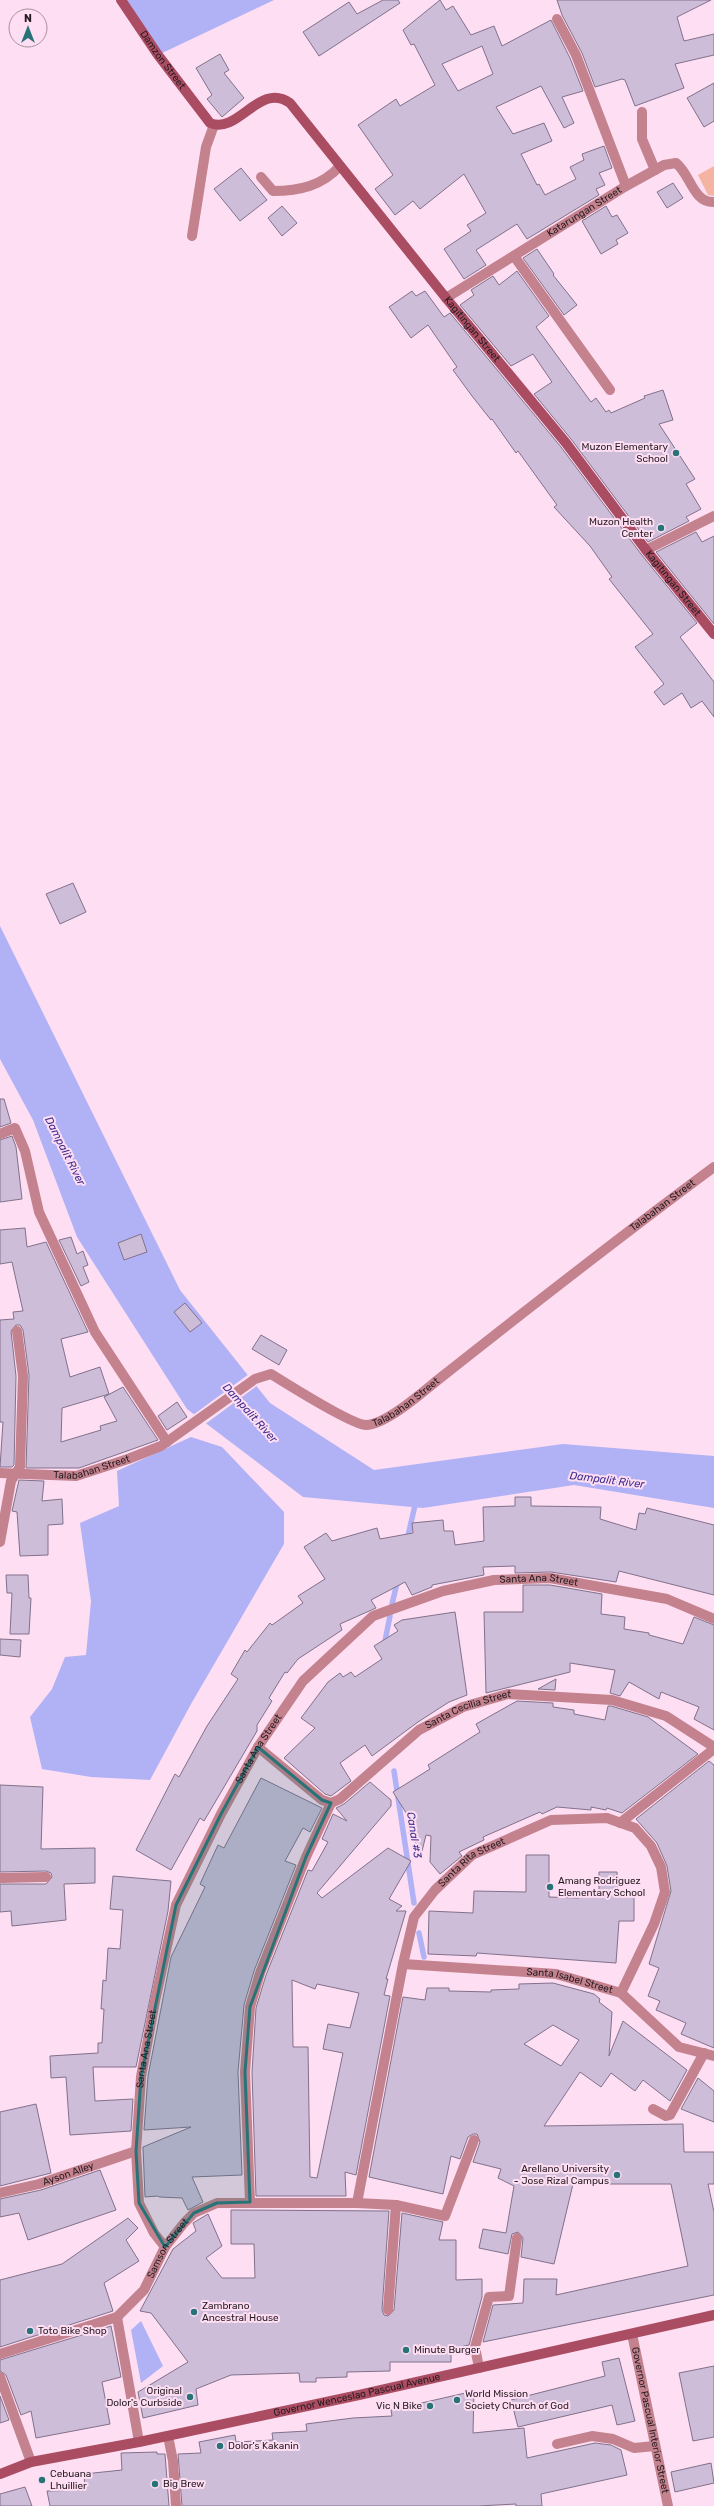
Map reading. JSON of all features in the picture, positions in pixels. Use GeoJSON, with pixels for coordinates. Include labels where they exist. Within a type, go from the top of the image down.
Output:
{"type":"FeatureCollection","features":[{"type":"Feature","properties":{"kind":"street","name":"Damzon Street"},"geometry":{"type":"LineString","coordinates":[[121,0],[205,118],[214,125]]}},
{"type":"Feature","properties":{"kind":"street"},"geometry":{"type":"LineString","coordinates":[[557,19],[576,56],[626,186]]}},
{"type":"Feature","properties":{"kind":"street","name":"Kagitingan Street"},"geometry":{"type":"LineString","coordinates":[[214,125],[226,124],[271,96],[283,98],[290,103],[446,298],[566,443],[646,550],[714,634]]}},
{"type":"Feature","properties":{"kind":"street"},"geometry":{"type":"LineString","coordinates":[[642,112],[642,139],[655,170]]}},
{"type":"Feature","properties":{"kind":"street"},"geometry":{"type":"LineString","coordinates":[[192,236],[206,147],[214,125]]}},
{"type":"Feature","properties":{"kind":"street","name":"Katarungan Street"},"geometry":{"type":"LineString","coordinates":[[446,298],[626,186],[655,170],[676,163],[685,170],[698,197],[708,202],[714,202]]}},
{"type":"Feature","properties":{"kind":"street"},"geometry":{"type":"LineString","coordinates":[[261,177],[273,190],[291,191],[322,182],[340,166]]}},
{"type":"Feature","properties":{"kind":"street"},"geometry":{"type":"LineString","coordinates":[[514,256],[610,390]]}},
{"type":"Feature","properties":{"kind":"street"},"geometry":{"type":"LineString","coordinates":[[646,550],[714,516]]}},
{"type":"Feature","properties":{"kind":"street"},"geometry":{"type":"LineString","coordinates":[[0,1134],[15,1128],[25,1151],[39,1212],[95,1332],[167,1442]]}},
{"type":"Feature","properties":{"kind":"street","name":"Talabahan Street"},"geometry":{"type":"LineString","coordinates":[[0,1472],[76,1476],[128,1459],[167,1442],[250,1383],[271,1374],[350,1419],[366,1425],[380,1422],[421,1393],[588,1260],[714,1167]]}},
{"type":"Feature","properties":{"kind":"street"},"geometry":{"type":"LineString","coordinates":[[0,1542],[11,1481],[20,1467],[24,1376],[17,1331]]}},
{"type":"Feature","properties":{"kind":"street","name":"Santa Ana Street"},"geometry":{"type":"LineString","coordinates":[[165,2247],[154,2233],[139,2203],[136,2152],[141,2077],[155,2001],[176,1904],[221,1814],[258,1747],[303,1681],[373,1616],[443,1590],[494,1580],[550,1578],[667,1599],[714,1619]]}},
{"type":"Feature","properties":{"kind":"street","name":"Santa Cecilia Street"},"geometry":{"type":"LineString","coordinates":[[331,1803],[340,1799],[419,1730],[463,1707],[508,1694],[612,1700],[666,1716],[714,1748]]}},
{"type":"Feature","properties":{"kind":"street"},"geometry":{"type":"LineString","coordinates":[[250,2202],[245,2072],[250,2007],[260,1973],[303,1864],[331,1803],[322,1800],[258,1747]]}},
{"type":"Feature","properties":{"kind":"street"},"geometry":{"type":"LineString","coordinates":[[620,1823],[714,1748]]}},
{"type":"Feature","properties":{"kind":"street","name":"Santa Rita Street"},"geometry":{"type":"LineString","coordinates":[[357,2203],[403,1964],[414,1917],[435,1890],[472,1855],[551,1820],[606,1818],[635,1828],[651,1846],[661,1867],[665,1892],[654,1924],[620,1993]]}},
{"type":"Feature","properties":{"kind":"street"},"geometry":{"type":"LineString","coordinates":[[0,1878],[46,1877]]}},
{"type":"Feature","properties":{"kind":"street","name":"Santa Isabel Street"},"geometry":{"type":"LineString","coordinates":[[403,1964],[556,1974],[620,1993],[679,2046],[714,2056]]}},
{"type":"Feature","properties":{"kind":"street"},"geometry":{"type":"LineString","coordinates":[[653,2109],[666,2116],[670,2115],[704,2053]]}},
{"type":"Feature","properties":{"kind":"street","name":"Samson Street"},"geometry":{"type":"LineString","coordinates":[[0,2354],[116,2317],[144,2290],[165,2247],[194,2213],[217,2203],[357,2203],[396,2205],[445,2216],[474,2140]]}},
{"type":"Feature","properties":{"kind":"street","name":"Ayson Alley"},"geometry":{"type":"LineString","coordinates":[[0,2193],[39,2184],[136,2152]]}},
{"type":"Feature","properties":{"kind":"street"},"geometry":{"type":"LineString","coordinates":[[388,2310],[396,2205]]}},
{"type":"Feature","properties":{"kind":"street"},"geometry":{"type":"LineString","coordinates":[[479,2368],[475,2347],[489,2297],[509,2296],[517,2238]]}},
{"type":"Feature","properties":{"kind":"street","name":"Governor Wenceslao Pascual Avenue"},"geometry":{"type":"LineString","coordinates":[[0,2474],[31,2462],[168,2436],[714,2315]]}},
{"type":"Feature","properties":{"kind":"street"},"geometry":{"type":"LineString","coordinates":[[116,2317],[139,2442]]}},
{"type":"Feature","properties":{"kind":"street","name":"Governor Pascual Interior Street"},"geometry":{"type":"LineString","coordinates":[[632,2334],[668,2506]]}},
{"type":"Feature","properties":{"kind":"street"},"geometry":{"type":"LineString","coordinates":[[0,2377],[31,2462]]}},
{"type":"Feature","properties":{"kind":"street"},"geometry":{"type":"LineString","coordinates":[[168,2436],[173,2461],[176,2506]]}},
{"type":"Feature","properties":{"kind":"street"},"geometry":{"type":"LineString","coordinates":[[557,2444],[592,2436],[613,2439],[634,2448],[655,2446]]}},
{"type":"Feature","properties":{"kind":"highlighted area"},"geometry":{"type":"Polygon","coordinates":[[[258,1747],[322,1800],[331,1803],[306,1857],[250,2007],[245,2072],[250,2202],[217,2203],[194,2213],[165,2247],[139,2203],[136,2151],[141,2077],[176,1905],[221,1814],[258,1747]]]}},
{"type":"Feature","properties":{"kind":"shaded area"},"geometry":{"type":"Polygon","coordinates":[[[714,166],[714,196],[708,195],[698,175],[714,166]]]}},
{"type":"Feature","properties":{"kind":"water"},"geometry":{"type":"Polygon","coordinates":[[[121,0],[274,0],[158,55],[121,0]]]}},
{"type":"Feature","properties":{"kind":"water","name":"Dampalit River"},"geometry":{"type":"Polygon","coordinates":[[[0,926],[180,1290],[270,1403],[374,1470],[563,1444],[714,1456],[714,1508],[574,1485],[423,1508],[303,1497],[187,1409],[77,1237],[33,1120],[0,1059],[0,926]]]}},
{"type":"Feature","properties":{"kind":"water"},"geometry":{"type":"Polygon","coordinates":[[[191,1437],[222,1447],[284,1512],[284,1544],[191,1704],[150,1780],[91,1777],[42,1769],[30,1717],[52,1689],[65,1657],[86,1655],[91,1601],[80,1523],[119,1506],[117,1471],[191,1437]]]}},
{"type":"Feature","properties":{"kind":"water"},"geometry":{"type":"Polygon","coordinates":[[[141,2321],[163,2366],[141,2383],[131,2330],[141,2321]]]}},
{"type":"Feature","properties":{"kind":"pier"},"geometry":{"type":"Polygon","coordinates":[[[249,1374],[258,1385],[204,1425],[193,1415],[249,1374]]]}},
{"type":"Feature","properties":{"kind":"building"},"geometry":{"type":"Polygon","coordinates":[[[383,0],[398,0],[400,3],[319,56],[303,32],[349,2],[357,14],[383,0]]]}},
{"type":"Feature","properties":{"kind":"building"},"geometry":{"type":"Polygon","coordinates":[[[440,0],[446,10],[453,6],[471,35],[494,26],[502,46],[551,20],[570,58],[583,91],[562,97],[574,123],[564,128],[541,86],[496,107],[513,134],[544,123],[552,141],[521,154],[537,185],[539,184],[545,195],[576,179],[570,167],[584,160],[582,154],[604,146],[612,168],[599,173],[605,185],[596,189],[599,195],[527,239],[517,224],[476,250],[486,265],[464,279],[444,249],[471,231],[467,225],[486,213],[464,174],[420,209],[413,201],[395,215],[375,189],[393,175],[358,125],[396,99],[400,106],[435,85],[414,44],[411,45],[403,30],[440,0]],[[482,46],[442,64],[458,91],[493,74],[482,46]]]}},
{"type":"Feature","properties":{"kind":"building"},"geometry":{"type":"Polygon","coordinates":[[[557,0],[711,0],[677,17],[684,41],[714,34],[714,55],[675,64],[684,88],[635,106],[625,80],[622,79],[595,87],[582,53],[562,15],[557,0]]]}},
{"type":"Feature","properties":{"kind":"building"},"geometry":{"type":"Polygon","coordinates":[[[220,54],[229,70],[224,73],[244,98],[222,117],[207,99],[212,95],[196,68],[220,54]]]}},
{"type":"Feature","properties":{"kind":"building"},"geometry":{"type":"Polygon","coordinates":[[[714,83],[714,121],[704,127],[687,98],[714,83]]]}},
{"type":"Feature","properties":{"kind":"building"},"geometry":{"type":"Polygon","coordinates":[[[241,168],[267,200],[240,221],[214,189],[241,168]]]}},
{"type":"Feature","properties":{"kind":"building"},"geometry":{"type":"Polygon","coordinates":[[[673,183],[683,198],[667,208],[657,192],[673,183]]]}},
{"type":"Feature","properties":{"kind":"building"},"geometry":{"type":"Polygon","coordinates":[[[282,206],[297,223],[282,236],[268,218],[282,206]]]}},
{"type":"Feature","properties":{"kind":"building"},"geometry":{"type":"Polygon","coordinates":[[[606,206],[612,217],[617,215],[628,233],[616,240],[618,244],[601,254],[582,221],[606,206]]]}},
{"type":"Feature","properties":{"kind":"building"},"geometry":{"type":"Polygon","coordinates":[[[537,249],[554,274],[553,275],[577,305],[564,315],[523,258],[537,249]]]}},
{"type":"Feature","properties":{"kind":"building"},"geometry":{"type":"Polygon","coordinates":[[[517,271],[549,316],[536,327],[591,402],[596,398],[606,412],[609,410],[611,413],[645,398],[644,396],[663,390],[673,420],[659,424],[695,479],[686,484],[701,509],[686,517],[689,521],[648,542],[571,439],[534,394],[552,382],[533,354],[511,366],[460,305],[474,295],[471,290],[493,276],[499,285],[517,271]]]}},
{"type":"Feature","properties":{"kind":"building"},"geometry":{"type":"Polygon","coordinates":[[[412,291],[416,296],[425,291],[444,317],[450,313],[561,447],[641,554],[697,623],[680,637],[714,682],[714,717],[702,701],[691,708],[682,693],[664,705],[654,692],[664,684],[635,647],[653,634],[609,579],[612,577],[590,546],[554,507],[557,505],[518,451],[516,453],[492,419],[491,420],[453,370],[457,367],[428,325],[411,338],[389,307],[412,291]]]}},
{"type":"Feature","properties":{"kind":"building"},"geometry":{"type":"Polygon","coordinates":[[[696,532],[702,542],[714,536],[714,624],[656,552],[696,532]]]}},
{"type":"Feature","properties":{"kind":"building"},"geometry":{"type":"Polygon","coordinates":[[[73,883],[86,912],[60,924],[46,894],[73,883]]]}},
{"type":"Feature","properties":{"kind":"building"},"geometry":{"type":"Polygon","coordinates":[[[0,1099],[4,1099],[11,1123],[0,1127],[0,1099]]]}},
{"type":"Feature","properties":{"kind":"building"},"geometry":{"type":"Polygon","coordinates":[[[12,1136],[16,1147],[22,1199],[0,1202],[0,1140],[12,1136]]]}},
{"type":"Feature","properties":{"kind":"building"},"geometry":{"type":"Polygon","coordinates":[[[25,1228],[27,1247],[46,1242],[88,1332],[61,1339],[70,1377],[100,1367],[109,1394],[62,1408],[61,1442],[101,1430],[100,1426],[117,1421],[104,1397],[123,1387],[158,1440],[79,1468],[26,1468],[29,1375],[23,1330],[20,1325],[16,1325],[11,1331],[16,1376],[14,1465],[12,1467],[0,1467],[3,1422],[0,1422],[0,1320],[14,1319],[13,1312],[23,1311],[12,1262],[0,1264],[0,1230],[25,1228]]]}},
{"type":"Feature","properties":{"kind":"building"},"geometry":{"type":"Polygon","coordinates":[[[141,1234],[147,1252],[124,1260],[118,1243],[141,1234]]]}},
{"type":"Feature","properties":{"kind":"building"},"geometry":{"type":"Polygon","coordinates":[[[71,1237],[77,1254],[83,1251],[88,1265],[83,1267],[89,1282],[81,1286],[59,1240],[71,1237]]]}},
{"type":"Feature","properties":{"kind":"building"},"geometry":{"type":"Polygon","coordinates":[[[185,1303],[202,1323],[190,1332],[174,1312],[185,1303]]]}},
{"type":"Feature","properties":{"kind":"building"},"geometry":{"type":"Polygon","coordinates":[[[261,1335],[287,1350],[279,1365],[252,1349],[261,1335]]]}},
{"type":"Feature","properties":{"kind":"building"},"geometry":{"type":"Polygon","coordinates":[[[177,1402],[187,1417],[167,1430],[158,1416],[177,1402]]]}},
{"type":"Feature","properties":{"kind":"building"},"geometry":{"type":"Polygon","coordinates":[[[19,1480],[44,1481],[42,1501],[62,1499],[63,1524],[48,1525],[48,1555],[20,1556],[17,1512],[12,1511],[19,1480]]]}},
{"type":"Feature","properties":{"kind":"building"},"geometry":{"type":"Polygon","coordinates":[[[515,1497],[531,1497],[531,1506],[601,1507],[600,1519],[636,1530],[639,1513],[645,1514],[647,1508],[714,1525],[714,1595],[619,1571],[616,1582],[551,1572],[515,1573],[515,1566],[483,1567],[484,1575],[432,1585],[432,1587],[412,1595],[405,1582],[371,1600],[376,1608],[340,1624],[342,1630],[298,1659],[287,1673],[285,1672],[269,1698],[272,1701],[257,1725],[257,1731],[204,1821],[200,1818],[171,1870],[136,1850],[175,1774],[179,1777],[207,1726],[238,1679],[231,1674],[245,1650],[247,1652],[270,1623],[272,1625],[303,1603],[298,1596],[325,1579],[304,1547],[326,1533],[332,1541],[377,1528],[380,1539],[413,1533],[412,1523],[443,1520],[444,1531],[453,1531],[455,1545],[484,1541],[483,1507],[515,1506],[515,1497]]]}},
{"type":"Feature","properties":{"kind":"building"},"geometry":{"type":"Polygon","coordinates":[[[6,1575],[28,1575],[29,1598],[31,1598],[29,1634],[10,1634],[12,1593],[7,1593],[6,1575]]]}},
{"type":"Feature","properties":{"kind":"building"},"geometry":{"type":"Polygon","coordinates":[[[523,1585],[550,1585],[602,1594],[601,1614],[625,1617],[624,1629],[649,1633],[649,1635],[683,1644],[694,1617],[714,1625],[714,1730],[694,1719],[699,1707],[661,1692],[659,1699],[629,1682],[620,1696],[610,1693],[615,1670],[570,1663],[570,1672],[486,1693],[484,1612],[523,1612],[523,1585]]]}},
{"type":"Feature","properties":{"kind":"building"},"geometry":{"type":"Polygon","coordinates":[[[455,1612],[467,1695],[449,1702],[418,1722],[372,1756],[365,1745],[340,1763],[351,1781],[331,1796],[325,1794],[284,1758],[315,1728],[301,1718],[328,1682],[340,1673],[343,1677],[351,1672],[355,1677],[382,1659],[374,1646],[398,1631],[394,1625],[402,1620],[455,1612]]]}},
{"type":"Feature","properties":{"kind":"building"},"geometry":{"type":"Polygon","coordinates":[[[0,1639],[21,1640],[20,1657],[0,1655],[0,1639]]]}},
{"type":"Feature","properties":{"kind":"building"},"geometry":{"type":"Polygon","coordinates":[[[556,1679],[555,1690],[538,1689],[556,1679]]]}},
{"type":"Feature","properties":{"kind":"building"},"geometry":{"type":"Polygon","coordinates":[[[517,1701],[553,1703],[553,1707],[574,1710],[574,1714],[605,1720],[608,1706],[611,1706],[648,1717],[698,1754],[622,1813],[607,1808],[606,1810],[591,1807],[591,1810],[557,1807],[542,1814],[540,1812],[483,1837],[484,1840],[459,1852],[462,1856],[440,1874],[430,1862],[431,1836],[426,1835],[422,1851],[408,1832],[415,1827],[393,1792],[430,1769],[428,1765],[480,1732],[476,1724],[517,1701]]]}},
{"type":"Feature","properties":{"kind":"building"},"geometry":{"type":"Polygon","coordinates":[[[709,1761],[714,1765],[714,2048],[681,2034],[686,2023],[656,2010],[660,2001],[648,1996],[659,1968],[649,1964],[671,1891],[667,1866],[657,1843],[636,1819],[709,1761]]]}},
{"type":"Feature","properties":{"kind":"building"},"geometry":{"type":"Polygon","coordinates":[[[261,1778],[322,1808],[310,1832],[303,1828],[285,1861],[296,1865],[254,1971],[244,2005],[238,2072],[242,2175],[192,2177],[203,2202],[188,2210],[182,2198],[158,2196],[145,2197],[143,2147],[191,2127],[144,2130],[148,2076],[171,1957],[205,1887],[200,1884],[218,1845],[224,1848],[261,1778]]]}},
{"type":"Feature","properties":{"kind":"building"},"geometry":{"type":"Polygon","coordinates":[[[370,1782],[391,1800],[391,1806],[317,1893],[322,1898],[388,1848],[411,1861],[389,1899],[402,1906],[396,1911],[406,1911],[386,1979],[388,1979],[384,1995],[390,1996],[356,2175],[345,2172],[346,2196],[256,2196],[252,2072],[256,2008],[266,1975],[308,1870],[312,1871],[328,1842],[322,1839],[333,1814],[347,1821],[336,1808],[344,1804],[370,1782]],[[292,1980],[293,2047],[308,2047],[310,2177],[317,2178],[343,2053],[323,2049],[328,2024],[350,2028],[359,1993],[317,1984],[315,1989],[292,1980]]]}},
{"type":"Feature","properties":{"kind":"building"},"geometry":{"type":"Polygon","coordinates":[[[0,1785],[43,1787],[41,1849],[95,1848],[95,1883],[64,1884],[66,1920],[12,1926],[11,1911],[0,1912],[0,1884],[46,1884],[52,1877],[51,1873],[46,1871],[0,1872],[0,1785]]]}},
{"type":"Feature","properties":{"kind":"building"},"geometry":{"type":"Polygon","coordinates":[[[526,1855],[549,1855],[549,1897],[579,1898],[579,1895],[599,1896],[599,1872],[617,1872],[618,1894],[634,1894],[634,1921],[619,1921],[616,1963],[477,1953],[476,1956],[428,1954],[429,1911],[473,1913],[474,1891],[526,1892],[526,1855]]]}},
{"type":"Feature","properties":{"kind":"building"},"geometry":{"type":"Polygon","coordinates":[[[113,1876],[171,1881],[168,1911],[136,2067],[93,2067],[95,2101],[133,2099],[131,2131],[70,2135],[66,2077],[51,2078],[50,2056],[98,2053],[98,2043],[102,2043],[104,2009],[101,2009],[103,1980],[106,1981],[108,1948],[120,1949],[123,1910],[110,1909],[113,1876]]]}},
{"type":"Feature","properties":{"kind":"building"},"geometry":{"type":"Polygon","coordinates":[[[553,1983],[594,1994],[600,1999],[599,2002],[612,2012],[609,2056],[623,2021],[687,2070],[670,2101],[643,2080],[635,2091],[611,2073],[601,2087],[580,2072],[544,2126],[683,2124],[684,2152],[714,2152],[714,2184],[708,2184],[714,2212],[714,2295],[483,2342],[493,2305],[523,2303],[524,2279],[557,2279],[556,2295],[688,2266],[671,2184],[573,2184],[554,2264],[521,2257],[523,2238],[518,2232],[512,2234],[508,2254],[479,2248],[483,2229],[506,2233],[514,2186],[498,2178],[501,2169],[473,2162],[480,2142],[477,2134],[473,2134],[468,2137],[460,2159],[451,2156],[443,2194],[369,2177],[403,1997],[425,2000],[427,1988],[449,1988],[449,1991],[491,1992],[491,1990],[519,1989],[519,1984],[553,1983]],[[553,2025],[524,2044],[561,2066],[579,2040],[553,2025]]]}},
{"type":"Feature","properties":{"kind":"building"},"geometry":{"type":"Polygon","coordinates":[[[698,2078],[714,2091],[714,2122],[681,2109],[698,2078]]]}},
{"type":"Feature","properties":{"kind":"building"},"geometry":{"type":"Polygon","coordinates":[[[36,2104],[51,2173],[0,2186],[0,2112],[36,2104]]]}},
{"type":"Feature","properties":{"kind":"building"},"geometry":{"type":"Polygon","coordinates":[[[100,2170],[116,2210],[28,2240],[19,2213],[0,2217],[0,2199],[41,2190],[100,2170]]]}},
{"type":"Feature","properties":{"kind":"building"},"geometry":{"type":"Polygon","coordinates":[[[231,2210],[389,2211],[382,2310],[384,2315],[388,2316],[394,2310],[402,2213],[443,2222],[439,2240],[456,2240],[456,2280],[482,2279],[482,2297],[469,2345],[451,2349],[451,2362],[390,2362],[390,2371],[347,2372],[347,2377],[316,2378],[316,2382],[300,2382],[299,2373],[231,2375],[196,2389],[198,2405],[143,2418],[138,2392],[188,2362],[151,2313],[140,2311],[173,2249],[196,2231],[193,2223],[208,2214],[222,2246],[206,2258],[222,2278],[255,2278],[254,2244],[231,2244],[231,2210]]]}},
{"type":"Feature","properties":{"kind":"building"},"geometry":{"type":"Polygon","coordinates":[[[128,2218],[138,2228],[126,2240],[139,2261],[104,2283],[113,2311],[0,2347],[0,2280],[62,2264],[128,2218]]]}},
{"type":"Feature","properties":{"kind":"building"},"geometry":{"type":"Polygon","coordinates":[[[111,2326],[121,2377],[102,2382],[110,2424],[36,2438],[31,2411],[21,2415],[6,2375],[0,2371],[0,2360],[111,2326]]]}},
{"type":"Feature","properties":{"kind":"building"},"geometry":{"type":"Polygon","coordinates":[[[619,2358],[635,2421],[617,2425],[612,2405],[518,2427],[511,2400],[605,2376],[602,2362],[619,2358]]]}},
{"type":"Feature","properties":{"kind":"building"},"geometry":{"type":"Polygon","coordinates":[[[714,2366],[714,2437],[693,2441],[679,2373],[714,2366]]]}},
{"type":"Feature","properties":{"kind":"building"},"geometry":{"type":"Polygon","coordinates":[[[474,2391],[473,2433],[524,2428],[527,2458],[595,2443],[611,2445],[621,2450],[627,2475],[541,2494],[542,2506],[516,2506],[516,2504],[478,2506],[182,2506],[178,2454],[201,2453],[199,2442],[235,2435],[236,2442],[273,2440],[272,2433],[307,2431],[306,2424],[353,2418],[392,2416],[391,2410],[474,2391]]]}},
{"type":"Feature","properties":{"kind":"building"},"geometry":{"type":"Polygon","coordinates":[[[0,2396],[9,2420],[0,2423],[0,2396]]]}},
{"type":"Feature","properties":{"kind":"building"},"geometry":{"type":"Polygon","coordinates":[[[157,2452],[157,2454],[165,2454],[169,2506],[50,2506],[47,2491],[85,2490],[84,2474],[122,2470],[121,2453],[157,2452]]]}},
{"type":"Feature","properties":{"kind":"building"},"geometry":{"type":"Polygon","coordinates":[[[711,2463],[714,2483],[675,2492],[671,2472],[711,2463]]]}},
{"type":"Feature","properties":{"kind":"building"},"geometry":{"type":"Polygon","coordinates":[[[25,2487],[32,2506],[0,2506],[0,2494],[25,2487]]]}},
{"type":"Feature","properties":{"kind":"waterway","name":"Canal #3"},"geometry":{"type":"LineString","coordinates":[[407,1540],[416,1501]]}},
{"type":"Feature","properties":{"kind":"waterway","name":"Canal #3"},"geometry":{"type":"LineString","coordinates":[[392,1604],[398,1579]]}},
{"type":"Feature","properties":{"kind":"waterway","name":"Canal #3"},"geometry":{"type":"LineString","coordinates":[[384,1646],[390,1616]]}},
{"type":"Feature","properties":{"kind":"waterway","name":"Canal #3"},"geometry":{"type":"LineString","coordinates":[[394,1771],[414,1903]]}},
{"type":"Feature","properties":{"kind":"waterway","name":"Canal #3"},"geometry":{"type":"LineString","coordinates":[[419,1933],[424,1957]]}},
{"type":"Feature","properties":{"kind":"place","name":"Muzon Elementary School"},"geometry":{"type":"Point","coordinates":[676,453]}},
{"type":"Feature","properties":{"kind":"place","name":"Muzon Health Center"},"geometry":{"type":"Point","coordinates":[661,528]}},
{"type":"Feature","properties":{"kind":"place","name":"Amang Rodriguez Elementary School"},"geometry":{"type":"Point","coordinates":[550,1887]}},
{"type":"Feature","properties":{"kind":"place","name":"Arellano University - Jose Rizal Campus"},"geometry":{"type":"Point","coordinates":[617,2175]}},
{"type":"Feature","properties":{"kind":"place","name":"Zambrano Ancestral House"},"geometry":{"type":"Point","coordinates":[194,2312]}},
{"type":"Feature","properties":{"kind":"place","name":"Toto Bike Shop"},"geometry":{"type":"Point","coordinates":[30,2331]}},
{"type":"Feature","properties":{"kind":"place","name":"Minute Burger"},"geometry":{"type":"Point","coordinates":[406,2350]}},
{"type":"Feature","properties":{"kind":"place","name":"Original Dolor's Curbside"},"geometry":{"type":"Point","coordinates":[190,2397]}},
{"type":"Feature","properties":{"kind":"place","name":"World Mission Society Church of God"},"geometry":{"type":"Point","coordinates":[457,2400]}},
{"type":"Feature","properties":{"kind":"place","name":"Vic N Bike"},"geometry":{"type":"Point","coordinates":[430,2406]}},
{"type":"Feature","properties":{"kind":"place","name":"Dolor's Kakanin"},"geometry":{"type":"Point","coordinates":[220,2446]}},
{"type":"Feature","properties":{"kind":"place","name":"Cebuana Lhuillier"},"geometry":{"type":"Point","coordinates":[42,2480]}},
{"type":"Feature","properties":{"kind":"place","name":"Big Brew"},"geometry":{"type":"Point","coordinates":[155,2484]}}]}
